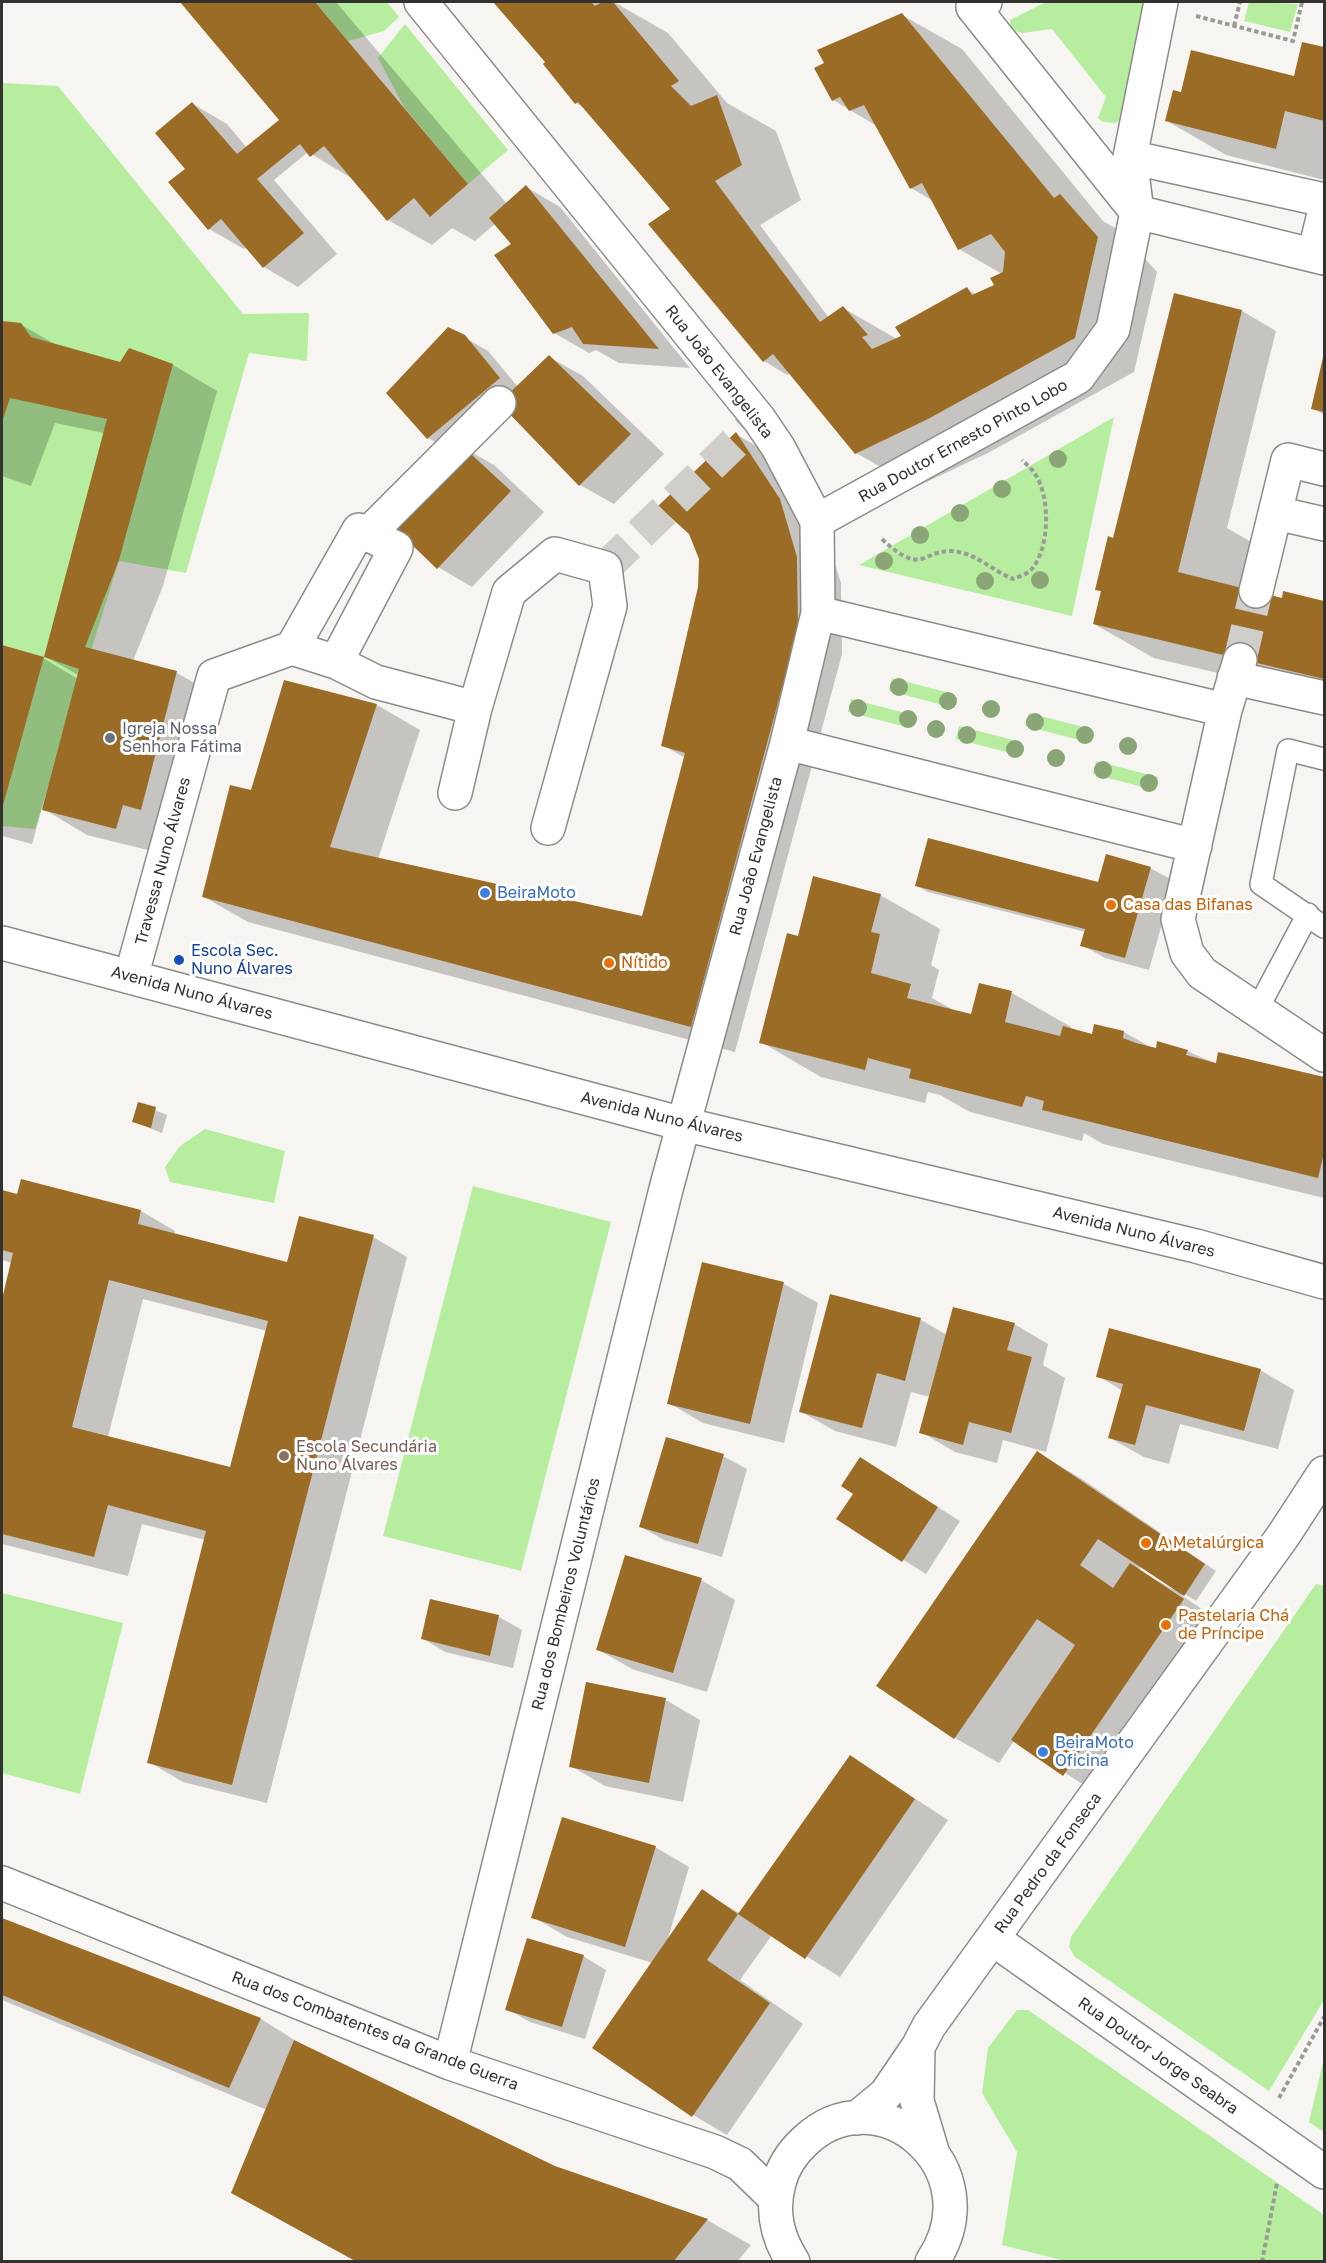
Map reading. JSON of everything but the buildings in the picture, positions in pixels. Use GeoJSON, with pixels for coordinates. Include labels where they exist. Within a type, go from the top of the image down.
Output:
{"type":"FeatureCollection","features":[{"type":"Feature","properties":{"kind":"street","name":"Rua João Evangelista"},"geometry":{"type":"LineString","coordinates":[[421,2],[759,419],[778,447],[817,521],[818,613],[787,743],[683,1124]]}},
{"type":"Feature","properties":{"kind":"street"},"geometry":{"type":"LineString","coordinates":[[985,2],[973,7],[1137,212],[1319,256],[1324,214]]}},
{"type":"Feature","properties":{"kind":"street","name":"Rua Doutor Ernesto Pinto Lobo"},"geometry":{"type":"LineString","coordinates":[[817,521],[1078,377],[1113,329],[1137,212],[1130,158],[1161,2]]}},
{"type":"Feature","properties":{"kind":"street"},"geometry":{"type":"LineString","coordinates":[[1130,158],[1324,200]]}},
{"type":"Feature","properties":{"kind":"street"},"geometry":{"type":"LineString","coordinates":[[369,534],[499,403]]}},
{"type":"Feature","properties":{"kind":"street"},"geometry":{"type":"LineString","coordinates":[[1256,591],[1288,460],[1324,469]]}},
{"type":"Feature","properties":{"kind":"street"},"geometry":{"type":"LineString","coordinates":[[1276,513],[1324,524]]}},
{"type":"Feature","properties":{"kind":"street"},"geometry":{"type":"LineString","coordinates":[[336,662],[396,548],[359,530],[292,648],[336,662],[376,682],[475,708]]}},
{"type":"Feature","properties":{"kind":"street"},"geometry":{"type":"LineString","coordinates":[[455,794],[475,708],[509,592],[555,554],[605,568],[610,606],[548,828]]}},
{"type":"Feature","properties":{"kind":"street"},"geometry":{"type":"LineString","coordinates":[[818,613],[1225,710]]}},
{"type":"Feature","properties":{"kind":"street","name":"Travessa Nuno Álvares"},"geometry":{"type":"LineString","coordinates":[[131,977],[214,676],[292,648]]}},
{"type":"Feature","properties":{"kind":"street"},"geometry":{"type":"LineString","coordinates":[[1324,698],[1237,669],[1225,710],[1178,919],[1187,953],[1203,973],[1324,1055]]}},
{"type":"Feature","properties":{"kind":"street"},"geometry":{"type":"LineString","coordinates":[[787,743],[1195,846]]}},
{"type":"Feature","properties":{"kind":"street","name":"Avenida Nuno Álvares"},"geometry":{"type":"LineString","coordinates":[[2,943],[683,1124],[1184,1244],[1324,1282]]}},
{"type":"Feature","properties":{"kind":"street","name":"Rua dos Bombeiros Voluntários"},"geometry":{"type":"LineString","coordinates":[[450,2063],[683,1124]]}},
{"type":"Feature","properties":{"kind":"street","name":"Rua Pedro da Fonseca"},"geometry":{"type":"LineString","coordinates":[[857,2118],[886,2094],[918,2048],[929,2026],[1283,1536],[1324,1473]]}},
{"type":"Feature","properties":{"kind":"street","name":"Rua dos Combatentes da Grande Guerra"},"geometry":{"type":"LineString","coordinates":[[2,1883],[450,2063],[715,2152],[740,2164],[775,2198]]}},
{"type":"Feature","properties":{"kind":"street","name":"Rua Doutor Jorge Seabra"},"geometry":{"type":"LineString","coordinates":[[993,1939],[1324,2172]]}},
{"type":"Feature","properties":{"kind":"street","name":"Rua Pedro da Fonseca"},"geometry":{"type":"LineString","coordinates":[[918,2048],[918,2102],[932,2151]]}},
{"type":"Feature","properties":{"kind":"street"},"geometry":{"type":"LineString","coordinates":[[793,2262],[783,2246],[776,2223],[775,2198],[781,2174],[793,2152],[811,2135],[833,2124],[857,2118],[885,2121],[911,2132],[932,2151],[945,2172],[951,2196],[951,2221],[944,2245],[932,2262]]}},
{"type":"Feature","properties":{"kind":"lane"},"geometry":{"type":"LineString","coordinates":[[1324,759],[1288,750],[1262,884],[1324,927]]}},
{"type":"Feature","properties":{"kind":"lane"},"geometry":{"type":"LineString","coordinates":[[1257,1010],[1308,914]]}},
{"type":"Feature","properties":{"kind":"path"},"geometry":{"type":"LineString","coordinates":[[1234,26],[1240,2]]}},
{"type":"Feature","properties":{"kind":"path"},"geometry":{"type":"LineString","coordinates":[[1195,16],[1293,41],[1302,2]]}},
{"type":"Feature","properties":{"kind":"path"},"geometry":{"type":"LineString","coordinates":[[882,539],[898,555],[913,561],[947,551],[964,553],[1013,579],[1028,573],[1037,561],[1047,524],[1041,485],[1035,474],[1022,460]]}},
{"type":"Feature","properties":{"kind":"path"},"geometry":{"type":"LineString","coordinates":[[1278,2100],[1324,2017]]}},
{"type":"Feature","properties":{"kind":"path"},"geometry":{"type":"LineString","coordinates":[[1262,2262],[1276,2183],[1281,2175]]}},
{"type":"Feature","properties":{"kind":"green space"},"geometry":{"type":"Polygon","coordinates":[[[315,2],[387,2],[399,17],[384,31],[348,41],[315,2]]]}},
{"type":"Feature","properties":{"kind":"green space"},"geometry":{"type":"Polygon","coordinates":[[[1046,2],[1151,2],[1124,114],[1116,123],[1103,122],[1098,118],[1106,97],[1052,29],[1022,33],[1011,30],[1010,20],[1046,2]]]}},
{"type":"Feature","properties":{"kind":"green space"},"geometry":{"type":"Polygon","coordinates":[[[1249,2],[1298,4],[1290,32],[1244,21],[1249,2]]]}},
{"type":"Feature","properties":{"kind":"green space"},"geometry":{"type":"Polygon","coordinates":[[[405,24],[508,150],[468,184],[404,107],[378,58],[405,24]]]}},
{"type":"Feature","properties":{"kind":"green space"},"geometry":{"type":"Polygon","coordinates":[[[2,83],[58,86],[243,314],[309,313],[307,361],[249,353],[186,573],[119,561],[35,829],[2,826],[2,83]]]}},
{"type":"Feature","properties":{"kind":"green space"},"geometry":{"type":"Polygon","coordinates":[[[1114,417],[1072,616],[859,565],[1114,417]]]}},
{"type":"Feature","properties":{"kind":"green space"},"geometry":{"type":"Polygon","coordinates":[[[892,678],[954,694],[951,707],[889,691],[892,678]]]}},
{"type":"Feature","properties":{"kind":"green space"},"geometry":{"type":"Polygon","coordinates":[[[851,699],[913,715],[910,728],[848,712],[851,699]]]}},
{"type":"Feature","properties":{"kind":"green space"},"geometry":{"type":"Polygon","coordinates":[[[1029,713],[1091,729],[1087,742],[1025,726],[1029,713]]]}},
{"type":"Feature","properties":{"kind":"green space"},"geometry":{"type":"Polygon","coordinates":[[[959,726],[1021,742],[1018,755],[956,739],[959,726]]]}},
{"type":"Feature","properties":{"kind":"green space"},"geometry":{"type":"Polygon","coordinates":[[[1096,761],[1158,777],[1154,790],[1093,774],[1096,761]]]}},
{"type":"Feature","properties":{"kind":"green space"},"geometry":{"type":"Polygon","coordinates":[[[205,1129],[285,1151],[274,1203],[170,1182],[165,1167],[180,1146],[205,1129]]]}},
{"type":"Feature","properties":{"kind":"green space"},"geometry":{"type":"Polygon","coordinates":[[[473,1186],[611,1222],[521,1571],[383,1536],[473,1186]]]}},
{"type":"Feature","properties":{"kind":"green space"},"geometry":{"type":"Polygon","coordinates":[[[1316,1584],[1324,1586],[1324,2000],[1269,2091],[1075,1957],[1069,1947],[1071,1937],[1316,1584]]]}},
{"type":"Feature","properties":{"kind":"green space"},"geometry":{"type":"Polygon","coordinates":[[[2,1593],[123,1623],[80,1794],[2,1773],[2,1593]]]}},
{"type":"Feature","properties":{"kind":"green space"},"geometry":{"type":"Polygon","coordinates":[[[1017,2010],[1028,2010],[1324,2215],[1324,2261],[1065,2261],[1002,2245],[1017,2152],[982,2093],[988,2048],[1017,2010]]]}},
{"type":"Feature","properties":{"kind":"green space"},"geometry":{"type":"Polygon","coordinates":[[[1324,2058],[1324,2132],[1309,2122],[1324,2058]]]}},
{"type":"Feature","properties":{"kind":"tunnel"},"geometry":{"type":"LineString","coordinates":[[605,568],[759,419]]}},
{"type":"Feature","properties":{"kind":"tunnel"},"geometry":{"type":"LineString","coordinates":[[1240,660],[1256,591]]}},
{"type":"Feature","properties":{"kind":"place","name":"Igreja Nossa Senhora Fátima"},"geometry":{"type":"Point","coordinates":[110,738]}},
{"type":"Feature","properties":{"kind":"place","name":"BeiraMoto"},"geometry":{"type":"Point","coordinates":[485,893]}},
{"type":"Feature","properties":{"kind":"place","name":"Casa das Bifanas"},"geometry":{"type":"Point","coordinates":[1111,905]}},
{"type":"Feature","properties":{"kind":"place","name":"Escola Sec. Nuno Álvares"},"geometry":{"type":"Point","coordinates":[179,960]}},
{"type":"Feature","properties":{"kind":"place","name":"Nítido"},"geometry":{"type":"Point","coordinates":[609,963]}},
{"type":"Feature","properties":{"kind":"place","name":"Escola Secundária Nuno Álvares"},"geometry":{"type":"Point","coordinates":[284,1456]}},
{"type":"Feature","properties":{"kind":"place","name":"A Metalúrgica"},"geometry":{"type":"Point","coordinates":[1146,1543]}},
{"type":"Feature","properties":{"kind":"place","name":"Pastelaria Chá de Príncipe"},"geometry":{"type":"Point","coordinates":[1166,1625]}},
{"type":"Feature","properties":{"kind":"place","name":"BeiraMoto Oficina"},"geometry":{"type":"Point","coordinates":[1043,1752]}}]}
